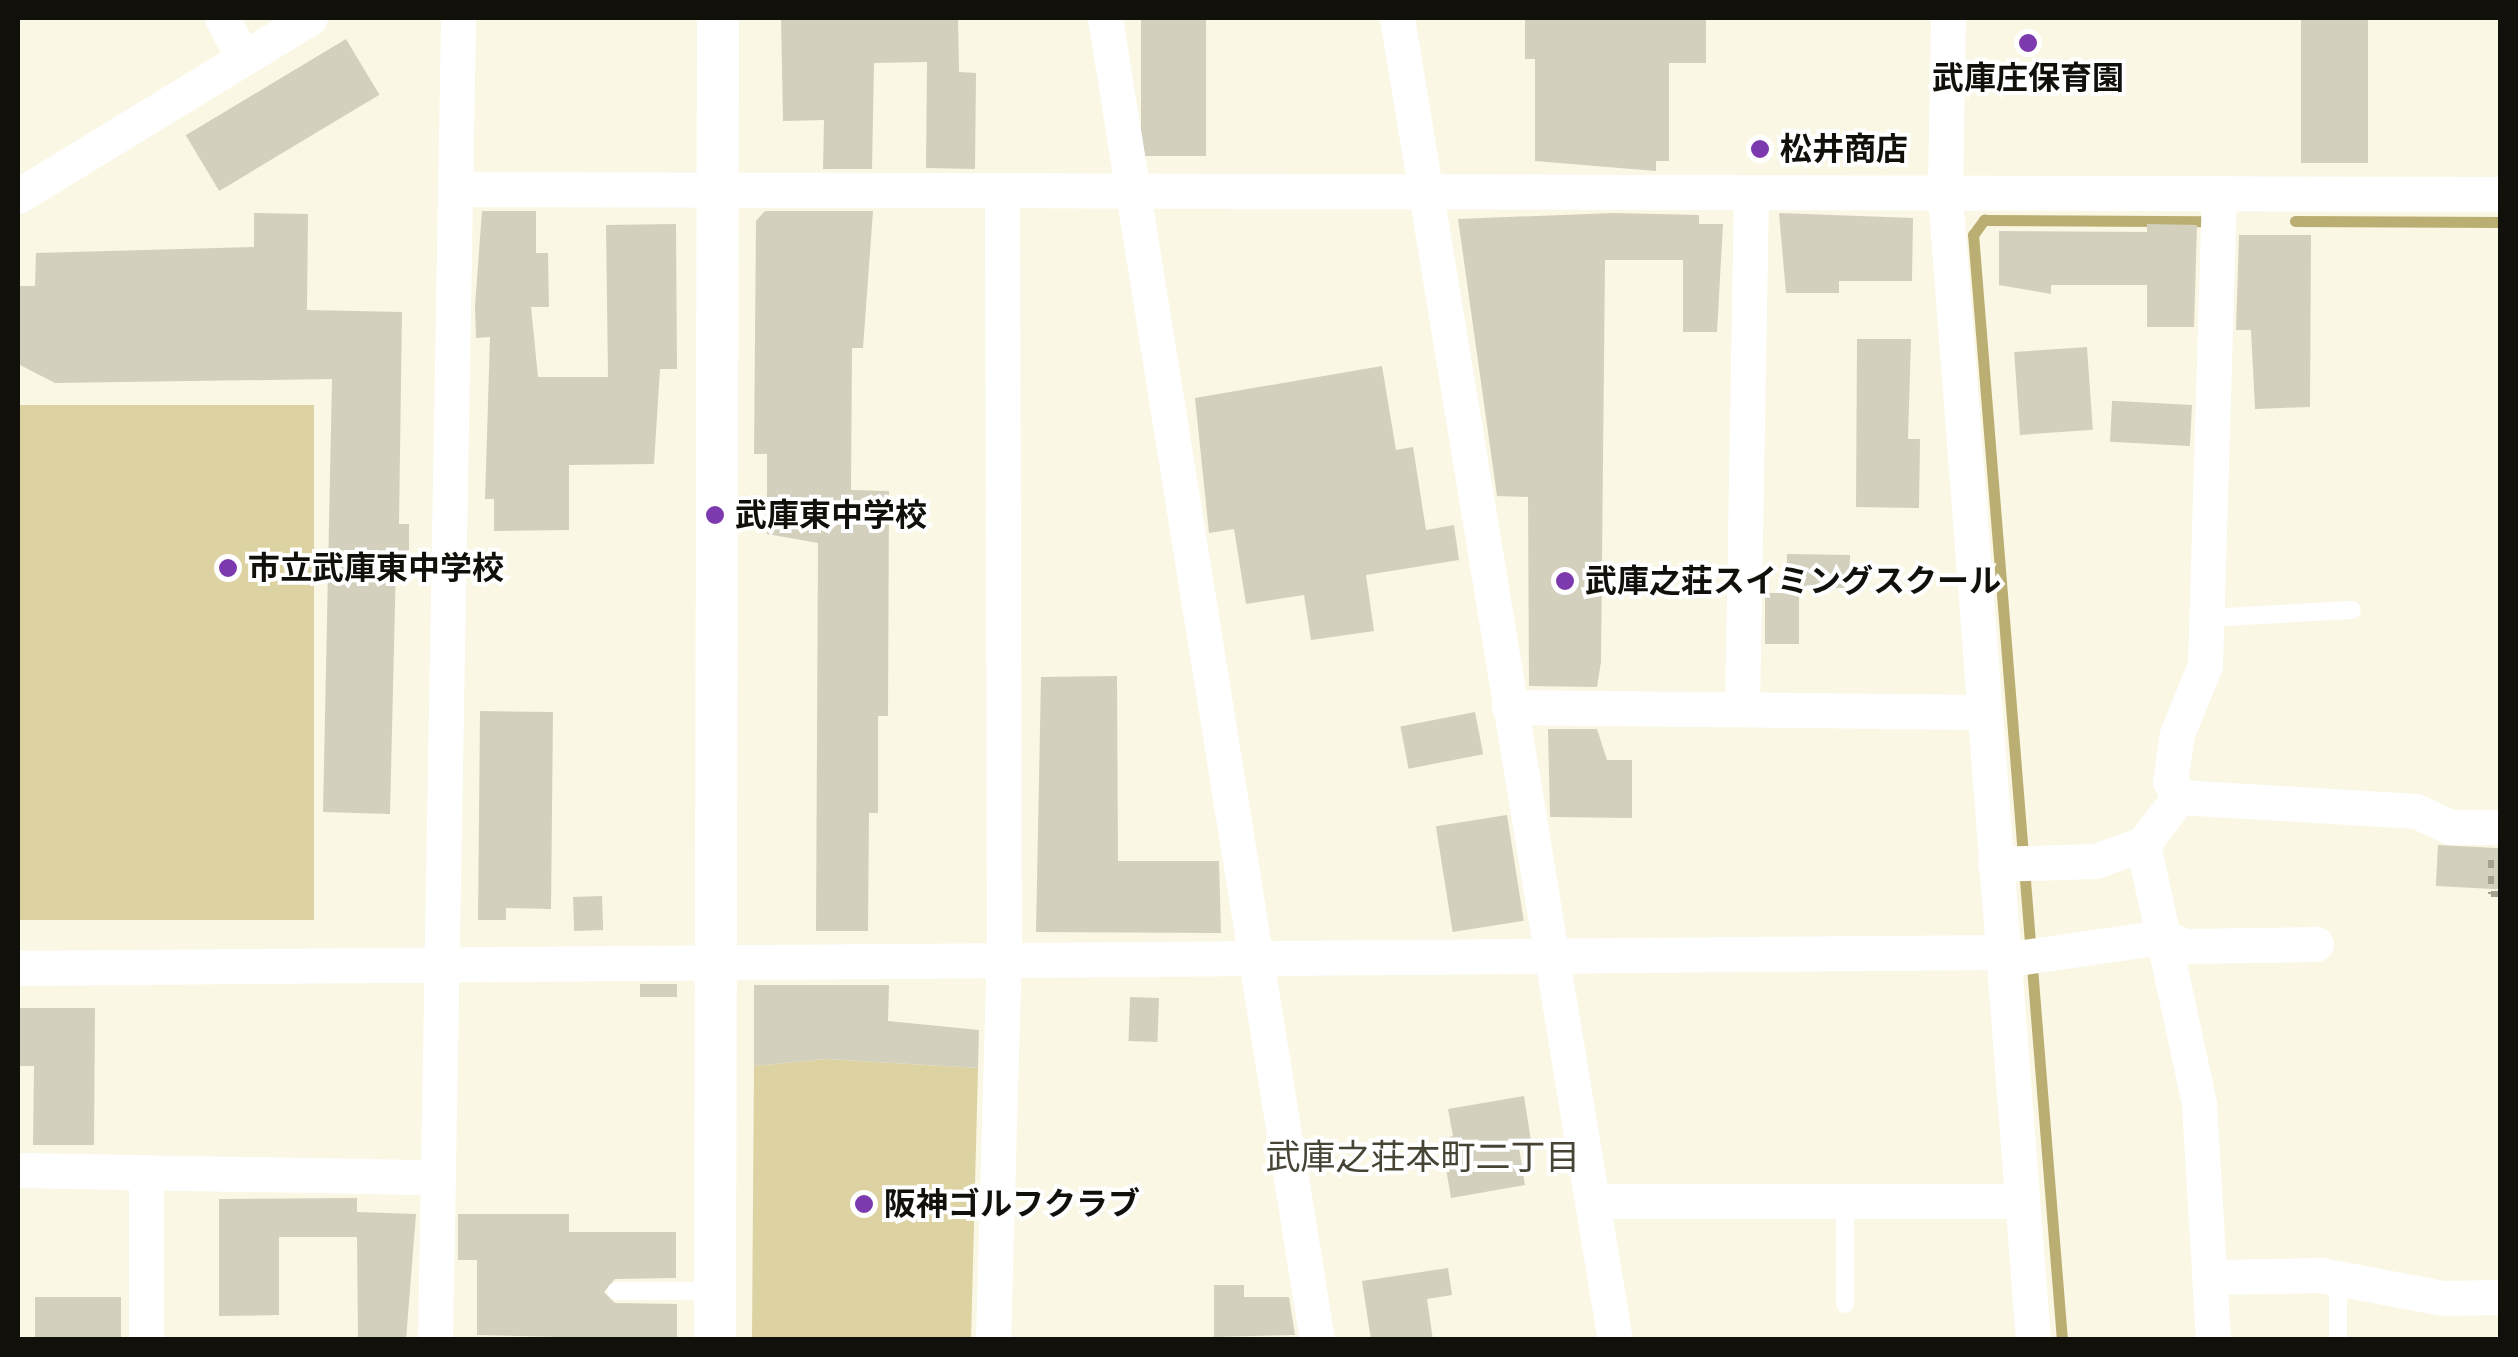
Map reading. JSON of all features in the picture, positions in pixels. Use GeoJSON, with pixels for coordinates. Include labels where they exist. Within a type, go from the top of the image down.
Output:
{"type":"FeatureCollection","features":[{"type":"Feature","properties":{"kind":"street"},"geometry":{"type":"LineString","coordinates":[[222,18],[242,58]]}},
{"type":"Feature","properties":{"kind":"street"},"geometry":{"type":"LineString","coordinates":[[18,196],[310,18]]}},
{"type":"Feature","properties":{"kind":"street"},"geometry":{"type":"LineString","coordinates":[[435,1340],[438,960],[458,18]]}},
{"type":"Feature","properties":{"kind":"street"},"geometry":{"type":"LineString","coordinates":[[715,1340],[718,18]]}},
{"type":"Feature","properties":{"kind":"street"},"geometry":{"type":"LineString","coordinates":[[1104,18],[1260,952],[1317,1340]]}},
{"type":"Feature","properties":{"kind":"street"},"geometry":{"type":"LineString","coordinates":[[1396,18],[1615,1340]]}},
{"type":"Feature","properties":{"kind":"street"},"geometry":{"type":"LineString","coordinates":[[1948,18],[1945,195],[1984,712],[2014,863],[2021,1201],[2032,1340]]}},
{"type":"Feature","properties":{"kind":"street"},"geometry":{"type":"LineString","coordinates":[[455,190],[2500,194]]}},
{"type":"Feature","properties":{"kind":"street"},"geometry":{"type":"LineString","coordinates":[[993,1340],[1004,958],[1002,191]]}},
{"type":"Feature","properties":{"kind":"street"},"geometry":{"type":"LineString","coordinates":[[1742,710],[1751,194]]}},
{"type":"Feature","properties":{"kind":"street"},"geometry":{"type":"LineString","coordinates":[[2179,797],[2170,780],[2177,734],[2205,665],[2219,195]]}},
{"type":"Feature","properties":{"kind":"street"},"geometry":{"type":"LineString","coordinates":[[1510,707],[1984,712]]}},
{"type":"Feature","properties":{"kind":"street"},"geometry":{"type":"LineString","coordinates":[[2179,797],[2416,811],[2450,827],[2500,827]]}},
{"type":"Feature","properties":{"kind":"street"},"geometry":{"type":"LineString","coordinates":[[2014,863],[2095,861],[2142,844],[2179,797]]}},
{"type":"Feature","properties":{"kind":"street"},"geometry":{"type":"LineString","coordinates":[[2142,844],[2198,1104],[2213,1340]]}},
{"type":"Feature","properties":{"kind":"street"},"geometry":{"type":"LineString","coordinates":[[18,968],[1260,952],[1552,961],[2018,956],[2162,937],[2185,946],[2316,944]]}},
{"type":"Feature","properties":{"kind":"street"},"geometry":{"type":"LineString","coordinates":[[18,1170],[435,1177]]}},
{"type":"Feature","properties":{"kind":"street"},"geometry":{"type":"LineString","coordinates":[[146,1172],[146,1340]]}},
{"type":"Feature","properties":{"kind":"street"},"geometry":{"type":"LineString","coordinates":[[1592,1201],[2021,1201]]}},
{"type":"Feature","properties":{"kind":"street"},"geometry":{"type":"LineString","coordinates":[[2209,1277],[2338,1279],[2443,1298],[2500,1297]]}},
{"type":"Feature","properties":{"kind":"lane"},"geometry":{"type":"LineString","coordinates":[[2207,618],[2352,610]]}},
{"type":"Feature","properties":{"kind":"lane"},"geometry":{"type":"LineString","coordinates":[[1846,1201],[1846,1304]]}},
{"type":"Feature","properties":{"kind":"lane"},"geometry":{"type":"LineString","coordinates":[[2338,1279],[2338,1340]]}},
{"type":"Feature","properties":{"kind":"lane"},"geometry":{"type":"LineString","coordinates":[[616,1291],[715,1291]]}},
{"type":"Feature","properties":{"kind":"shaded area"},"geometry":{"type":"Polygon","coordinates":[[[18,405],[314,405],[314,920],[18,920],[18,405]]]}},
{"type":"Feature","properties":{"kind":"shaded area","name":"阪神ゴルフクラブ"},"geometry":{"type":"Polygon","coordinates":[[[825,1059],[978,1068],[971,1339],[752,1340],[754,1066],[825,1059]]]}},
{"type":"Feature","properties":{"kind":"building"},"geometry":{"type":"Polygon","coordinates":[[[781,18],[958,18],[959,72],[976,73],[975,169],[926,168],[927,62],[874,63],[872,169],[823,169],[824,120],[783,121],[781,18]]]}},
{"type":"Feature","properties":{"kind":"building"},"geometry":{"type":"Polygon","coordinates":[[[1141,18],[1206,18],[1206,156],[1141,156],[1141,18]]]}},
{"type":"Feature","properties":{"kind":"building"},"geometry":{"type":"Polygon","coordinates":[[[1525,18],[1706,18],[1706,63],[1669,63],[1669,161],[1656,161],[1656,171],[1535,161],[1535,59],[1525,59],[1525,18]]]}},
{"type":"Feature","properties":{"kind":"building"},"geometry":{"type":"Polygon","coordinates":[[[2301,18],[2368,18],[2368,163],[2301,163],[2301,18]]]}},
{"type":"Feature","properties":{"kind":"building"},"geometry":{"type":"Polygon","coordinates":[[[346,39],[379,95],[219,191],[186,135],[346,39]]]}},
{"type":"Feature","properties":{"kind":"building"},"geometry":{"type":"Polygon","coordinates":[[[482,211],[536,211],[536,253],[548,253],[549,307],[531,307],[538,377],[608,377],[606,225],[676,224],[677,369],[660,369],[654,464],[569,465],[569,530],[494,531],[494,499],[485,499],[490,337],[476,338],[475,306],[482,211]]]}},
{"type":"Feature","properties":{"kind":"building"},"geometry":{"type":"Polygon","coordinates":[[[765,211],[873,211],[863,348],[852,348],[851,490],[889,491],[888,716],[878,716],[878,813],[869,813],[868,931],[816,931],[818,543],[767,534],[767,454],[754,454],[756,221],[765,211]]]}},
{"type":"Feature","properties":{"kind":"building"},"geometry":{"type":"Polygon","coordinates":[[[254,213],[308,214],[307,310],[402,312],[399,524],[409,524],[409,564],[396,564],[390,814],[323,812],[332,379],[55,383],[18,364],[18,286],[35,286],[36,253],[254,247],[254,213]]]}},
{"type":"Feature","properties":{"kind":"building"},"geometry":{"type":"Polygon","coordinates":[[[1613,213],[1699,215],[1699,224],[1723,224],[1717,332],[1683,332],[1683,260],[1605,260],[1601,662],[1597,687],[1529,686],[1528,497],[1497,496],[1458,219],[1613,213]]]}},
{"type":"Feature","properties":{"kind":"building"},"geometry":{"type":"Polygon","coordinates":[[[1779,213],[1913,218],[1912,281],[1839,281],[1839,293],[1786,293],[1779,213]]]}},
{"type":"Feature","properties":{"kind":"building"},"geometry":{"type":"Polygon","coordinates":[[[2147,224],[2197,225],[2194,327],[2147,327],[2147,285],[2051,285],[2051,294],[1999,285],[1999,231],[2147,232],[2147,224]]]}},
{"type":"Feature","properties":{"kind":"building"},"geometry":{"type":"Polygon","coordinates":[[[2239,235],[2311,235],[2310,407],[2255,409],[2251,330],[2236,330],[2239,235]]]}},
{"type":"Feature","properties":{"kind":"building"},"geometry":{"type":"Polygon","coordinates":[[[1857,339],[1911,339],[1908,439],[1920,439],[1919,508],[1856,507],[1857,339]]]}},
{"type":"Feature","properties":{"kind":"building"},"geometry":{"type":"Polygon","coordinates":[[[2087,347],[2093,430],[2020,435],[2014,352],[2087,347]]]}},
{"type":"Feature","properties":{"kind":"building"},"geometry":{"type":"Polygon","coordinates":[[[1382,366],[1396,450],[1413,447],[1426,530],[1454,525],[1459,560],[1366,575],[1374,631],[1311,640],[1304,595],[1246,604],[1234,529],[1209,533],[1195,398],[1382,366]]]}},
{"type":"Feature","properties":{"kind":"building"},"geometry":{"type":"Polygon","coordinates":[[[2112,401],[2192,405],[2190,446],[2110,442],[2112,401]]]}},
{"type":"Feature","properties":{"kind":"building"},"geometry":{"type":"Polygon","coordinates":[[[1787,554],[1850,555],[1849,588],[1786,587],[1787,554]]]}},
{"type":"Feature","properties":{"kind":"building"},"geometry":{"type":"Polygon","coordinates":[[[1765,593],[1799,593],[1799,644],[1765,644],[1765,593]]]}},
{"type":"Feature","properties":{"kind":"building"},"geometry":{"type":"Polygon","coordinates":[[[1117,676],[1118,861],[1219,861],[1221,933],[1036,932],[1041,677],[1117,676]]]}},
{"type":"Feature","properties":{"kind":"building"},"geometry":{"type":"Polygon","coordinates":[[[480,711],[553,712],[551,909],[506,908],[506,920],[478,920],[480,711]]]}},
{"type":"Feature","properties":{"kind":"building"},"geometry":{"type":"Polygon","coordinates":[[[1475,712],[1483,754],[1409,769],[1400,727],[1475,712]]]}},
{"type":"Feature","properties":{"kind":"building"},"geometry":{"type":"Polygon","coordinates":[[[1548,729],[1597,729],[1607,760],[1632,760],[1632,818],[1550,817],[1548,729]]]}},
{"type":"Feature","properties":{"kind":"building"},"geometry":{"type":"Polygon","coordinates":[[[1507,815],[1524,921],[1453,932],[1436,826],[1507,815]]]}},
{"type":"Feature","properties":{"kind":"building"},"geometry":{"type":"Polygon","coordinates":[[[2438,845],[2500,848],[2498,889],[2436,886],[2438,845]]]}},
{"type":"Feature","properties":{"kind":"building"},"geometry":{"type":"Polygon","coordinates":[[[602,896],[603,930],[574,931],[573,897],[602,896]]]}},
{"type":"Feature","properties":{"kind":"building"},"geometry":{"type":"Polygon","coordinates":[[[640,984],[677,984],[677,997],[640,997],[640,984]]]}},
{"type":"Feature","properties":{"kind":"building"},"geometry":{"type":"Polygon","coordinates":[[[754,985],[889,985],[888,1021],[979,1030],[978,1068],[825,1059],[754,1066],[754,985]]]}},
{"type":"Feature","properties":{"kind":"building"},"geometry":{"type":"Polygon","coordinates":[[[1130,997],[1159,998],[1157,1042],[1128,1041],[1130,997]]]}},
{"type":"Feature","properties":{"kind":"building"},"geometry":{"type":"Polygon","coordinates":[[[18,1008],[95,1008],[94,1145],[33,1145],[34,1066],[18,1066],[18,1008]]]}},
{"type":"Feature","properties":{"kind":"building"},"geometry":{"type":"Polygon","coordinates":[[[1524,1096],[1531,1141],[1518,1142],[1525,1185],[1451,1198],[1441,1139],[1453,1136],[1448,1109],[1524,1096]]]}},
{"type":"Feature","properties":{"kind":"building"},"geometry":{"type":"Polygon","coordinates":[[[357,1198],[357,1212],[416,1214],[406,1340],[358,1340],[357,1237],[279,1237],[279,1315],[219,1316],[219,1199],[357,1198]]]}},
{"type":"Feature","properties":{"kind":"building"},"geometry":{"type":"Polygon","coordinates":[[[458,1214],[569,1214],[569,1232],[676,1232],[676,1278],[615,1279],[604,1292],[615,1303],[677,1304],[677,1340],[477,1335],[477,1260],[458,1260],[458,1214]]]}},
{"type":"Feature","properties":{"kind":"building"},"geometry":{"type":"Polygon","coordinates":[[[1448,1268],[1452,1295],[1427,1299],[1433,1340],[1371,1340],[1362,1281],[1448,1268]]]}},
{"type":"Feature","properties":{"kind":"building"},"geometry":{"type":"Polygon","coordinates":[[[1214,1285],[1244,1285],[1244,1297],[1289,1297],[1295,1335],[1214,1337],[1214,1285]]]}},
{"type":"Feature","properties":{"kind":"building"},"geometry":{"type":"Polygon","coordinates":[[[35,1297],[121,1297],[121,1340],[35,1340],[35,1297]]]}},
{"type":"Feature","properties":{"kind":"waterway"},"geometry":{"type":"LineString","coordinates":[[2062,1340],[1973,235],[1984,220],[2201,221]]}},
{"type":"Feature","properties":{"kind":"waterway"},"geometry":{"type":"LineString","coordinates":[[2295,221],[2500,222]]}},
{"type":"Feature","properties":{"kind":"place","name":"武庫庄保育園"},"geometry":{"type":"Point","coordinates":[2028,43]}},
{"type":"Feature","properties":{"kind":"place","name":"松井商店"},"geometry":{"type":"Point","coordinates":[1760,149]}},
{"type":"Feature","properties":{"kind":"place","name":"武庫東中学校"},"geometry":{"type":"Point","coordinates":[715,515]}},
{"type":"Feature","properties":{"kind":"place","name":"市立武庫東中学校"},"geometry":{"type":"Point","coordinates":[228,568]}},
{"type":"Feature","properties":{"kind":"place","name":"武庫之荘スイミングスクール"},"geometry":{"type":"Point","coordinates":[1565,581]}},
{"type":"Feature","properties":{"kind":"place","name":"阪神ゴルフクラブ"},"geometry":{"type":"Point","coordinates":[864,1204]}},
{"type":"Feature","properties":{"kind":"district","name":"武庫之荘本町二丁目"},"geometry":{"type":"Point","coordinates":[1423,1157]}}]}
